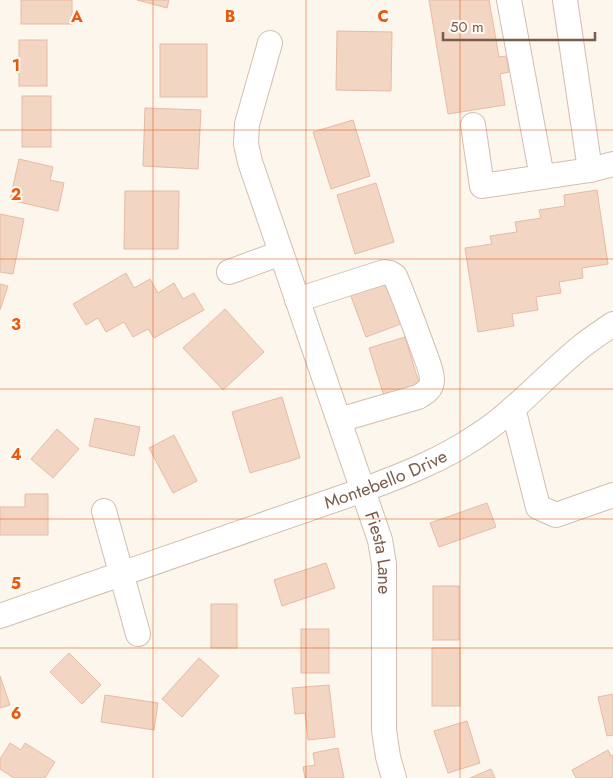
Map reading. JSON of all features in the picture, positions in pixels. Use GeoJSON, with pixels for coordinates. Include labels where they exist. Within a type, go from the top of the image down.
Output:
{"type":"FeatureCollection","features":[{"type":"Feature","properties":{"kind":"street"},"geometry":{"type":"LineString","coordinates":[[509,0],[542,177]]}},
{"type":"Feature","properties":{"kind":"street"},"geometry":{"type":"LineString","coordinates":[[565,0],[590,170]]}},
{"type":"Feature","properties":{"kind":"street","name":"Fiesta Lane"},"geometry":{"type":"LineString","coordinates":[[270,44],[247,124],[246,144],[250,162],[281,254],[380,540],[384,564],[384,730],[388,757],[394,778]]}},
{"type":"Feature","properties":{"kind":"street"},"geometry":{"type":"LineString","coordinates":[[473,125],[482,186],[590,170],[613,164]]}},
{"type":"Feature","properties":{"kind":"street"},"geometry":{"type":"LineString","coordinates":[[229,272],[281,254]]}},
{"type":"Feature","properties":{"kind":"street"},"geometry":{"type":"LineString","coordinates":[[297,300],[384,272],[395,276],[410,312],[429,367],[432,380],[429,388],[418,397],[339,420]]}},
{"type":"Feature","properties":{"kind":"street","name":"Montebello Drive"},"geometry":{"type":"LineString","coordinates":[[0,616],[364,490],[449,454],[479,436],[582,346],[613,324]]}},
{"type":"Feature","properties":{"kind":"street"},"geometry":{"type":"LineString","coordinates":[[513,408],[538,507],[556,515],[613,495]]}},
{"type":"Feature","properties":{"kind":"street"},"geometry":{"type":"LineString","coordinates":[[104,511],[138,634]]}},
{"type":"Feature","properties":{"kind":"building"},"geometry":{"type":"Polygon","coordinates":[[[21,0],[72,0],[72,24],[21,24],[21,0]]]}},
{"type":"Feature","properties":{"kind":"building"},"geometry":{"type":"Polygon","coordinates":[[[137,0],[169,0],[167,8],[137,0]]]}},
{"type":"Feature","properties":{"kind":"building"},"geometry":{"type":"Polygon","coordinates":[[[429,0],[489,0],[499,57],[506,56],[509,72],[500,74],[505,105],[448,114],[429,0]]]}},
{"type":"Feature","properties":{"kind":"building"},"geometry":{"type":"Polygon","coordinates":[[[337,31],[392,32],[391,91],[336,90],[337,31]]]}},
{"type":"Feature","properties":{"kind":"building"},"geometry":{"type":"Polygon","coordinates":[[[19,40],[47,40],[47,86],[19,86],[19,40]]]}},
{"type":"Feature","properties":{"kind":"building"},"geometry":{"type":"Polygon","coordinates":[[[160,44],[207,44],[207,97],[160,97],[160,44]]]}},
{"type":"Feature","properties":{"kind":"building"},"geometry":{"type":"Polygon","coordinates":[[[22,96],[51,96],[51,147],[22,147],[22,96]]]}},
{"type":"Feature","properties":{"kind":"building"},"geometry":{"type":"Polygon","coordinates":[[[145,108],[201,110],[198,169],[143,166],[145,108]]]}},
{"type":"Feature","properties":{"kind":"building"},"geometry":{"type":"Polygon","coordinates":[[[353,120],[370,176],[331,189],[313,132],[353,120]]]}},
{"type":"Feature","properties":{"kind":"building"},"geometry":{"type":"Polygon","coordinates":[[[19,159],[53,167],[50,180],[64,183],[58,211],[10,200],[19,159]]]}},
{"type":"Feature","properties":{"kind":"building"},"geometry":{"type":"Polygon","coordinates":[[[376,183],[394,242],[355,254],[337,195],[376,183]]]}},
{"type":"Feature","properties":{"kind":"building"},"geometry":{"type":"Polygon","coordinates":[[[597,190],[608,264],[582,268],[583,278],[559,282],[561,293],[536,297],[538,310],[512,314],[514,326],[478,332],[465,248],[492,244],[490,236],[517,232],[515,222],[541,218],[539,210],[565,206],[564,195],[597,190]]]}},
{"type":"Feature","properties":{"kind":"building"},"geometry":{"type":"Polygon","coordinates":[[[125,191],[179,191],[178,249],[124,249],[125,191]]]}},
{"type":"Feature","properties":{"kind":"building"},"geometry":{"type":"Polygon","coordinates":[[[0,214],[24,219],[13,274],[0,272],[0,214]]]}},
{"type":"Feature","properties":{"kind":"building"},"geometry":{"type":"Polygon","coordinates":[[[126,273],[134,288],[150,279],[158,293],[174,283],[183,299],[194,293],[204,310],[154,338],[148,329],[133,337],[124,322],[106,332],[98,318],[86,325],[73,304],[126,273]]]}},
{"type":"Feature","properties":{"kind":"building"},"geometry":{"type":"Polygon","coordinates":[[[384,278],[401,324],[366,337],[349,291],[384,278]]]}},
{"type":"Feature","properties":{"kind":"building"},"geometry":{"type":"Polygon","coordinates":[[[0,284],[8,286],[0,310],[0,284]]]}},
{"type":"Feature","properties":{"kind":"building"},"geometry":{"type":"Polygon","coordinates":[[[225,309],[264,352],[223,390],[183,348],[225,309]]]}},
{"type":"Feature","properties":{"kind":"building"},"geometry":{"type":"Polygon","coordinates":[[[405,337],[420,386],[384,396],[369,348],[405,337]]]}},
{"type":"Feature","properties":{"kind":"building"},"geometry":{"type":"Polygon","coordinates":[[[282,397],[300,458],[250,473],[232,412],[282,397]]]}},
{"type":"Feature","properties":{"kind":"building"},"geometry":{"type":"Polygon","coordinates":[[[95,418],[140,427],[134,456],[89,446],[95,418]]]}},
{"type":"Feature","properties":{"kind":"building"},"geometry":{"type":"Polygon","coordinates":[[[57,429],[79,449],[53,478],[31,459],[57,429]]]}},
{"type":"Feature","properties":{"kind":"building"},"geometry":{"type":"Polygon","coordinates":[[[174,435],[197,481],[173,493],[149,448],[174,435]]]}},
{"type":"Feature","properties":{"kind":"building"},"geometry":{"type":"Polygon","coordinates":[[[25,494],[48,494],[48,535],[0,535],[0,507],[25,507],[25,494]]]}},
{"type":"Feature","properties":{"kind":"building"},"geometry":{"type":"Polygon","coordinates":[[[487,503],[496,527],[439,547],[430,523],[487,503]]]}},
{"type":"Feature","properties":{"kind":"building"},"geometry":{"type":"Polygon","coordinates":[[[326,563],[335,588],[282,606],[274,580],[326,563]]]}},
{"type":"Feature","properties":{"kind":"building"},"geometry":{"type":"Polygon","coordinates":[[[433,586],[459,586],[459,640],[433,640],[433,586]]]}},
{"type":"Feature","properties":{"kind":"building"},"geometry":{"type":"Polygon","coordinates":[[[211,604],[237,604],[237,648],[211,648],[211,604]]]}},
{"type":"Feature","properties":{"kind":"building"},"geometry":{"type":"Polygon","coordinates":[[[301,629],[329,629],[329,673],[301,673],[301,629]]]}},
{"type":"Feature","properties":{"kind":"building"},"geometry":{"type":"Polygon","coordinates":[[[432,648],[460,648],[460,706],[432,706],[432,648]]]}},
{"type":"Feature","properties":{"kind":"building"},"geometry":{"type":"Polygon","coordinates":[[[69,653],[101,685],[82,704],[50,672],[69,653]]]}},
{"type":"Feature","properties":{"kind":"building"},"geometry":{"type":"Polygon","coordinates":[[[199,658],[219,676],[182,717],[162,699],[199,658]]]}},
{"type":"Feature","properties":{"kind":"building"},"geometry":{"type":"Polygon","coordinates":[[[0,676],[10,705],[0,708],[0,676]]]}},
{"type":"Feature","properties":{"kind":"building"},"geometry":{"type":"Polygon","coordinates":[[[329,685],[335,737],[308,740],[305,713],[295,714],[292,688],[329,685]]]}},
{"type":"Feature","properties":{"kind":"building"},"geometry":{"type":"Polygon","coordinates":[[[613,694],[613,735],[607,736],[598,697],[613,694]]]}},
{"type":"Feature","properties":{"kind":"building"},"geometry":{"type":"Polygon","coordinates":[[[105,695],[158,703],[154,730],[101,722],[105,695]]]}},
{"type":"Feature","properties":{"kind":"building"},"geometry":{"type":"Polygon","coordinates":[[[467,721],[480,763],[448,773],[434,731],[467,721]]]}},
{"type":"Feature","properties":{"kind":"building"},"geometry":{"type":"Polygon","coordinates":[[[10,743],[21,750],[25,743],[55,762],[45,778],[14,778],[0,769],[0,759],[10,743]]]}},
{"type":"Feature","properties":{"kind":"building"},"geometry":{"type":"Polygon","coordinates":[[[338,748],[344,778],[305,778],[303,767],[315,765],[313,753],[338,748]]]}},
{"type":"Feature","properties":{"kind":"building"},"geometry":{"type":"Polygon","coordinates":[[[608,750],[611,756],[613,755],[613,778],[576,778],[572,770],[608,750]]]}},
{"type":"Feature","properties":{"kind":"building"},"geometry":{"type":"Polygon","coordinates":[[[491,769],[495,778],[470,778],[491,769]]]}}]}
